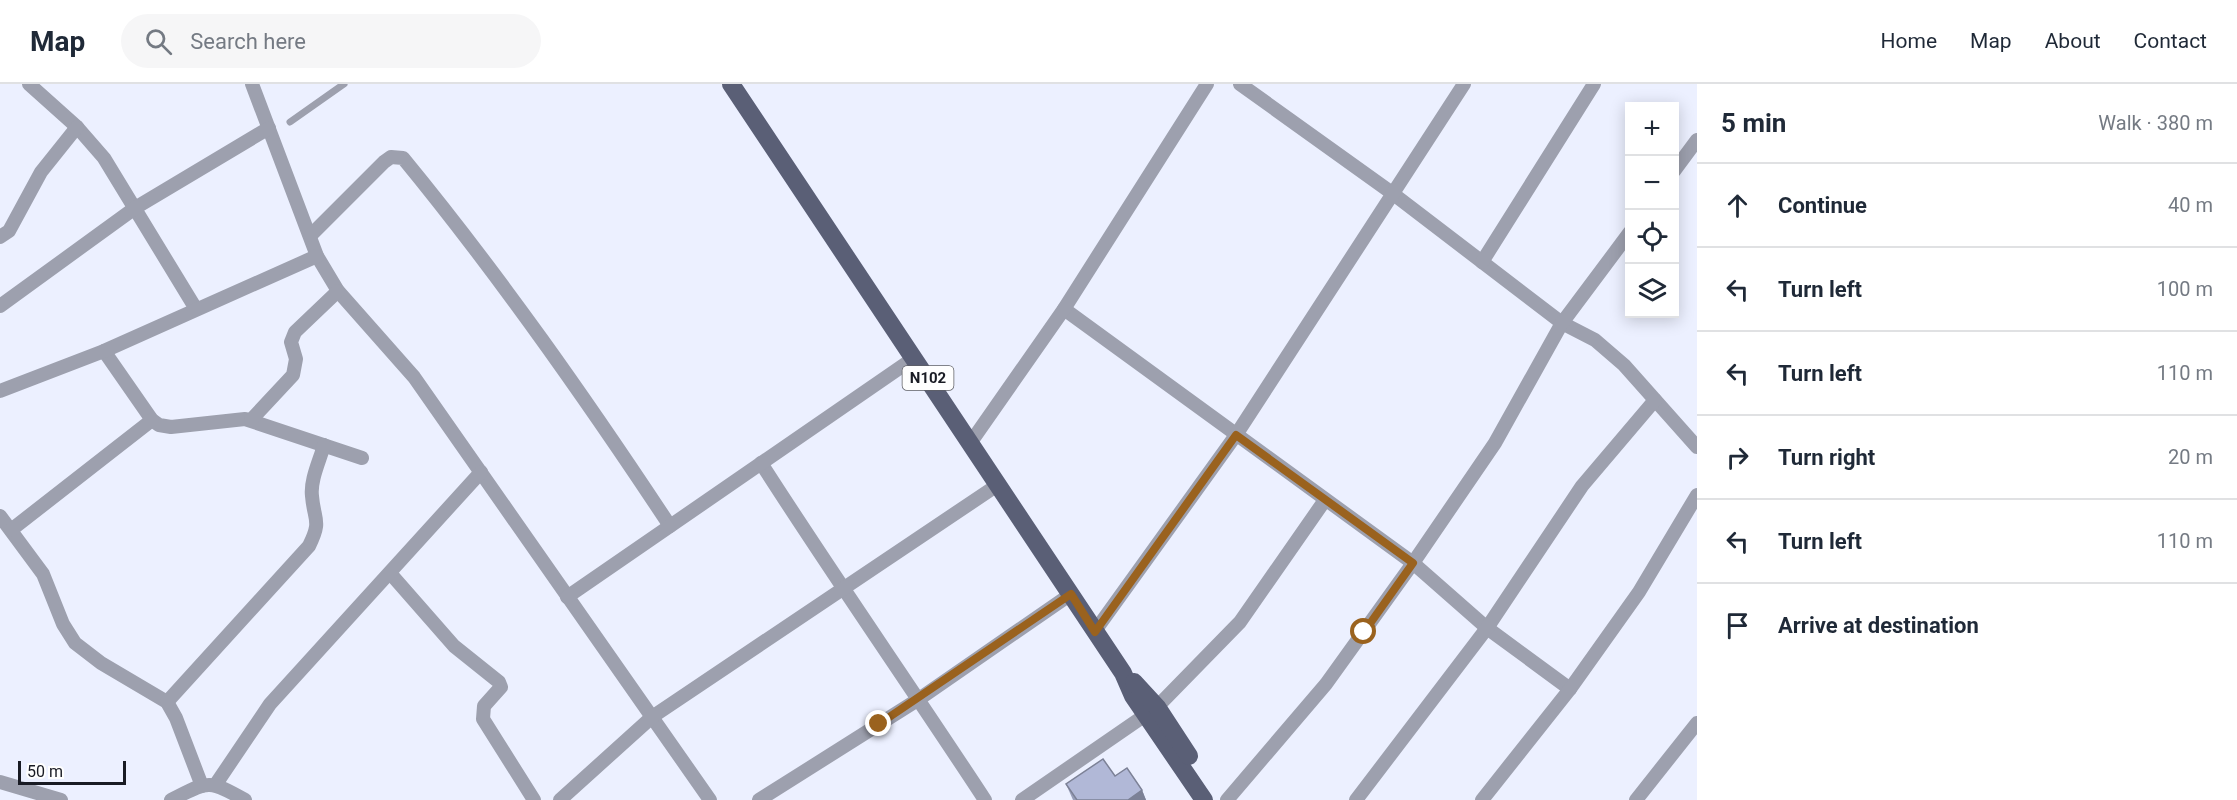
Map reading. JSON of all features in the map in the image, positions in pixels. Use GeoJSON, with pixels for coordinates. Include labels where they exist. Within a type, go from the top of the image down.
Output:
{"type":"FeatureCollection","features":[{"type":"Feature","properties":{"kind":"main road","name":"N102"},"geometry":{"type":"LineString","coordinates":[[731,84],[999,484],[1095,632],[1123,673],[1143,689],[1152,712],[1204,800]]}},
{"type":"Feature","properties":{"kind":"main road","name":"N102"},"geometry":{"type":"LineString","coordinates":[[1152,712],[1218,800]]}},
{"type":"Feature","properties":{"kind":"street"},"geometry":{"type":"LineString","coordinates":[[29,84],[77,127],[104,158],[196,309]]}},
{"type":"Feature","properties":{"kind":"street"},"geometry":{"type":"LineString","coordinates":[[252,84],[311,235],[317,256],[338,291],[414,377],[710,800]]}},
{"type":"Feature","properties":{"kind":"street"},"geometry":{"type":"LineString","coordinates":[[971,442],[1064,309],[1207,84]]}},
{"type":"Feature","properties":{"kind":"street"},"geometry":{"type":"LineString","coordinates":[[1240,84],[1392,193],[1562,323],[1596,340],[1624,365],[1697,447]]}},
{"type":"Feature","properties":{"kind":"street"},"geometry":{"type":"LineString","coordinates":[[1095,632],[1236,435],[1464,84]]}},
{"type":"Feature","properties":{"kind":"street"},"geometry":{"type":"LineString","coordinates":[[1482,262],[1594,84]]}},
{"type":"Feature","properties":{"kind":"street"},"geometry":{"type":"LineString","coordinates":[[0,237],[9,231],[41,172],[77,127]]}},
{"type":"Feature","properties":{"kind":"street"},"geometry":{"type":"LineString","coordinates":[[0,306],[135,208],[269,128]]}},
{"type":"Feature","properties":{"kind":"street"},"geometry":{"type":"LineString","coordinates":[[1679,164],[1697,140]]}},
{"type":"Feature","properties":{"kind":"street"},"geometry":{"type":"LineString","coordinates":[[311,235],[384,162],[391,157],[403,159],[478,250],[566,370],[670,525]]}},
{"type":"Feature","properties":{"kind":"street"},"geometry":{"type":"LineString","coordinates":[[1227,800],[1326,684],[1413,563],[1495,443],[1562,323],[1625,237]]}},
{"type":"Feature","properties":{"kind":"street"},"geometry":{"type":"LineString","coordinates":[[0,392],[104,351],[317,256]]}},
{"type":"Feature","properties":{"kind":"street"},"geometry":{"type":"LineString","coordinates":[[251,420],[293,375],[296,359],[291,342],[294,332],[338,291]]}},
{"type":"Feature","properties":{"kind":"street"},"geometry":{"type":"LineString","coordinates":[[1064,309],[1413,563],[1487,628],[1570,689]]}},
{"type":"Feature","properties":{"kind":"street"},"geometry":{"type":"LineString","coordinates":[[104,351],[152,420],[159,425],[171,427],[251,420],[362,458]]}},
{"type":"Feature","properties":{"kind":"street"},"geometry":{"type":"LineString","coordinates":[[567,597],[914,358]]}},
{"type":"Feature","properties":{"kind":"street"},"geometry":{"type":"LineString","coordinates":[[1356,800],[1487,628],[1582,486],[1655,400]]}},
{"type":"Feature","properties":{"kind":"street"},"geometry":{"type":"LineString","coordinates":[[11,530],[152,420]]}},
{"type":"Feature","properties":{"kind":"street"},"geometry":{"type":"LineString","coordinates":[[167,702],[309,546],[318,520],[312,497],[312,486],[324,445]]}},
{"type":"Feature","properties":{"kind":"street"},"geometry":{"type":"LineString","coordinates":[[761,463],[842,589],[919,699],[985,800]]}},
{"type":"Feature","properties":{"kind":"street"},"geometry":{"type":"LineString","coordinates":[[171,800],[209,785],[270,704],[481,472]]}},
{"type":"Feature","properties":{"kind":"street"},"geometry":{"type":"LineString","coordinates":[[560,800],[652,717],[999,484]]}},
{"type":"Feature","properties":{"kind":"street"},"geometry":{"type":"LineString","coordinates":[[1482,800],[1570,689],[1639,592],[1697,495]]}},
{"type":"Feature","properties":{"kind":"street"},"geometry":{"type":"LineString","coordinates":[[1022,800],[1152,712],[1240,622],[1325,500]]}},
{"type":"Feature","properties":{"kind":"street"},"geometry":{"type":"LineString","coordinates":[[0,516],[43,574],[63,624],[75,643],[101,663],[167,702],[209,785],[245,800]]}},
{"type":"Feature","properties":{"kind":"street"},"geometry":{"type":"LineString","coordinates":[[390,573],[454,646],[500,682],[501,687],[484,706],[483,719],[534,800]]}},
{"type":"Feature","properties":{"kind":"street"},"geometry":{"type":"LineString","coordinates":[[759,800],[919,699],[1071,594]]}},
{"type":"Feature","properties":{"kind":"street"},"geometry":{"type":"LineString","coordinates":[[1636,800],[1697,723]]}},
{"type":"Feature","properties":{"kind":"street"},"geometry":{"type":"LineString","coordinates":[[1,782],[61,800]]}},
{"type":"Feature","properties":{"kind":"lane"},"geometry":{"type":"LineString","coordinates":[[290,122],[344,84]]}},
{"type":"Feature","properties":{"kind":"building"},"geometry":{"type":"Polygon","coordinates":[[[1103,759],[1115,776],[1127,768],[1142,790],[1128,800],[1077,800],[1066,784],[1103,759]]]}},
{"type":"Feature","properties":{"kind":"route"},"geometry":{"type":"LineString","coordinates":[[879,724],[1071,594],[1095,632],[1236,435],[1413,563],[1364,632]]}}]}
